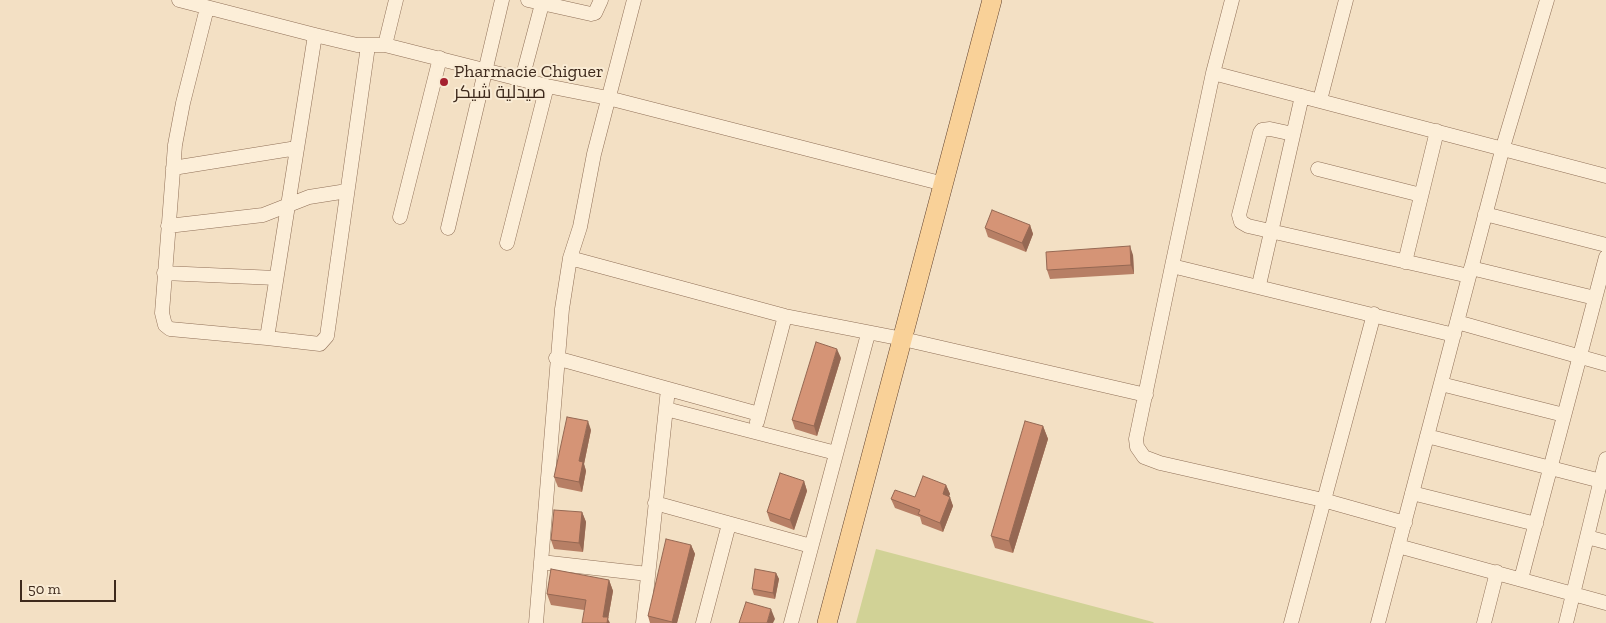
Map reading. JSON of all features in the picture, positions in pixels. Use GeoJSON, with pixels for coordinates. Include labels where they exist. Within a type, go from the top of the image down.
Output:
{"type":"FeatureCollection","features":[{"type":"Feature","properties":{"kind":"main road"},"geometry":{"type":"LineString","coordinates":[[827,623],[992,0]]}},
{"type":"Feature","properties":{"kind":"street"},"geometry":{"type":"LineString","coordinates":[[179,0],[315,35],[368,46],[385,45],[547,86],[608,98],[944,184]]}},
{"type":"Feature","properties":{"kind":"street"},"geometry":{"type":"LineString","coordinates":[[385,45],[396,0]]}},
{"type":"Feature","properties":{"kind":"street"},"geometry":{"type":"LineString","coordinates":[[448,228],[484,69],[502,0]]}},
{"type":"Feature","properties":{"kind":"street"},"geometry":{"type":"LineString","coordinates":[[522,79],[535,2],[591,14],[595,12],[601,0]]}},
{"type":"Feature","properties":{"kind":"street"},"geometry":{"type":"LineString","coordinates":[[536,623],[556,358],[570,258],[580,227],[608,98],[634,0]]}},
{"type":"Feature","properties":{"kind":"street"},"geometry":{"type":"LineString","coordinates":[[1232,0],[1214,73],[1136,440],[1139,453],[1160,463],[1323,500],[1405,522]]}},
{"type":"Feature","properties":{"kind":"street"},"geometry":{"type":"LineString","coordinates":[[1320,100],[1346,0]]}},
{"type":"Feature","properties":{"kind":"street"},"geometry":{"type":"LineString","coordinates":[[1380,623],[1398,546],[1485,214],[1547,0]]}},
{"type":"Feature","properties":{"kind":"street"},"geometry":{"type":"LineString","coordinates":[[207,8],[183,102],[173,168],[162,313],[165,325],[170,328],[320,344],[327,336],[368,46]]}},
{"type":"Feature","properties":{"kind":"street"},"geometry":{"type":"LineString","coordinates":[[267,338],[315,35]]}},
{"type":"Feature","properties":{"kind":"street"},"geometry":{"type":"LineString","coordinates":[[400,217],[440,58]]}},
{"type":"Feature","properties":{"kind":"street"},"geometry":{"type":"LineString","coordinates":[[1214,73],[1503,147],[1606,176]]}},
{"type":"Feature","properties":{"kind":"street"},"geometry":{"type":"LineString","coordinates":[[507,243],[547,86]]}},
{"type":"Feature","properties":{"kind":"street"},"geometry":{"type":"LineString","coordinates":[[1258,286],[1302,96]]}},
{"type":"Feature","properties":{"kind":"street"},"geometry":{"type":"LineString","coordinates":[[1293,134],[1270,129],[1262,130],[1260,133],[1239,215],[1244,224],[1405,262],[1470,272],[1595,298]]}},
{"type":"Feature","properties":{"kind":"street"},"geometry":{"type":"LineString","coordinates":[[1405,262],[1437,130]]}},
{"type":"Feature","properties":{"kind":"street"},"geometry":{"type":"LineString","coordinates":[[173,168],[297,148]]}},
{"type":"Feature","properties":{"kind":"street"},"geometry":{"type":"LineString","coordinates":[[1318,169],[1421,195]]}},
{"type":"Feature","properties":{"kind":"street"},"geometry":{"type":"LineString","coordinates":[[168,226],[263,215],[309,197],[348,191]]}},
{"type":"Feature","properties":{"kind":"street"},"geometry":{"type":"LineString","coordinates":[[1485,214],[1606,245]]}},
{"type":"Feature","properties":{"kind":"street"},"geometry":{"type":"LineString","coordinates":[[1521,579],[1606,256]]}},
{"type":"Feature","properties":{"kind":"street"},"geometry":{"type":"LineString","coordinates":[[570,258],[785,316],[868,334],[903,339],[1146,395]]}},
{"type":"Feature","properties":{"kind":"street"},"geometry":{"type":"LineString","coordinates":[[1172,266],[1374,314],[1455,328],[1580,356],[1606,364]]}},
{"type":"Feature","properties":{"kind":"street"},"geometry":{"type":"LineString","coordinates":[[164,273],[276,278]]}},
{"type":"Feature","properties":{"kind":"street"},"geometry":{"type":"LineString","coordinates":[[1291,623],[1374,314]]}},
{"type":"Feature","properties":{"kind":"street"},"geometry":{"type":"LineString","coordinates":[[754,432],[785,316]]}},
{"type":"Feature","properties":{"kind":"street"},"geometry":{"type":"LineString","coordinates":[[791,623],[868,334]]}},
{"type":"Feature","properties":{"kind":"street"},"geometry":{"type":"LineString","coordinates":[[556,358],[759,414]]}},
{"type":"Feature","properties":{"kind":"street"},"geometry":{"type":"LineString","coordinates":[[1441,384],[1564,415]]}},
{"type":"Feature","properties":{"kind":"street"},"geometry":{"type":"LineString","coordinates":[[643,623],[668,389]]}},
{"type":"Feature","properties":{"kind":"street"},"geometry":{"type":"LineString","coordinates":[[666,409],[836,453]]}},
{"type":"Feature","properties":{"kind":"street"},"geometry":{"type":"LineString","coordinates":[[1427,436],[1601,481]]}},
{"type":"Feature","properties":{"kind":"street"},"geometry":{"type":"LineString","coordinates":[[1566,623],[1606,460]]}},
{"type":"Feature","properties":{"kind":"street"},"geometry":{"type":"LineString","coordinates":[[1412,493],[1536,524]]}},
{"type":"Feature","properties":{"kind":"street"},"geometry":{"type":"LineString","coordinates":[[655,503],[811,546]]}},
{"type":"Feature","properties":{"kind":"street"},"geometry":{"type":"LineString","coordinates":[[703,623],[729,524]]}},
{"type":"Feature","properties":{"kind":"street"},"geometry":{"type":"LineString","coordinates":[[1587,538],[1606,542]]}},
{"type":"Feature","properties":{"kind":"street"},"geometry":{"type":"LineString","coordinates":[[1398,546],[1606,603]]}},
{"type":"Feature","properties":{"kind":"street"},"geometry":{"type":"LineString","coordinates":[[541,562],[648,574]]}},
{"type":"Feature","properties":{"kind":"street"},"geometry":{"type":"LineString","coordinates":[[1484,623],[1497,572]]}},
{"type":"Feature","properties":{"kind":"green space"},"geometry":{"type":"Polygon","coordinates":[[[876,549],[1153,622],[1154,623],[856,623],[876,549]]]}},
{"type":"Feature","properties":{"kind":"building"},"geometry":{"type":"Polygon","coordinates":[[[992,210],[1030,225],[1022,243],[985,228],[992,210]]]}},
{"type":"Feature","properties":{"kind":"building"},"geometry":{"type":"Polygon","coordinates":[[[1130,246],[1131,265],[1047,270],[1046,252],[1130,246]]]}},
{"type":"Feature","properties":{"kind":"building"},"geometry":{"type":"Polygon","coordinates":[[[816,342],[837,349],[814,426],[792,420],[816,342]]]}},
{"type":"Feature","properties":{"kind":"building"},"geometry":{"type":"Polygon","coordinates":[[[567,417],[588,421],[579,461],[583,462],[579,482],[554,477],[567,417]]]}},
{"type":"Feature","properties":{"kind":"building"},"geometry":{"type":"Polygon","coordinates":[[[1025,421],[1043,426],[1009,541],[991,536],[1025,421]]]}},
{"type":"Feature","properties":{"kind":"building"},"geometry":{"type":"Polygon","coordinates":[[[780,473],[804,481],[790,520],[767,512],[780,473]]]}},
{"type":"Feature","properties":{"kind":"building"},"geometry":{"type":"Polygon","coordinates":[[[923,476],[946,485],[943,494],[950,497],[940,523],[918,514],[920,510],[891,499],[895,490],[915,497],[923,476]]]}},
{"type":"Feature","properties":{"kind":"building"},"geometry":{"type":"Polygon","coordinates":[[[554,510],[582,512],[579,543],[551,540],[554,510]]]}},
{"type":"Feature","properties":{"kind":"building"},"geometry":{"type":"Polygon","coordinates":[[[666,539],[691,545],[672,622],[648,616],[666,539]]]}},
{"type":"Feature","properties":{"kind":"building"},"geometry":{"type":"Polygon","coordinates":[[[551,569],[609,580],[603,617],[608,617],[607,623],[582,623],[586,600],[547,594],[551,569]]]}},
{"type":"Feature","properties":{"kind":"building"},"geometry":{"type":"Polygon","coordinates":[[[755,569],[776,573],[773,593],[752,589],[755,569]]]}},
{"type":"Feature","properties":{"kind":"building"},"geometry":{"type":"Polygon","coordinates":[[[746,602],[771,609],[767,623],[739,623],[746,602]]]}},
{"type":"Feature","properties":{"kind":"place","name":"Pharmacie Chiguer صيدلية شيكر"},"geometry":{"type":"Point","coordinates":[444,82]}}]}
